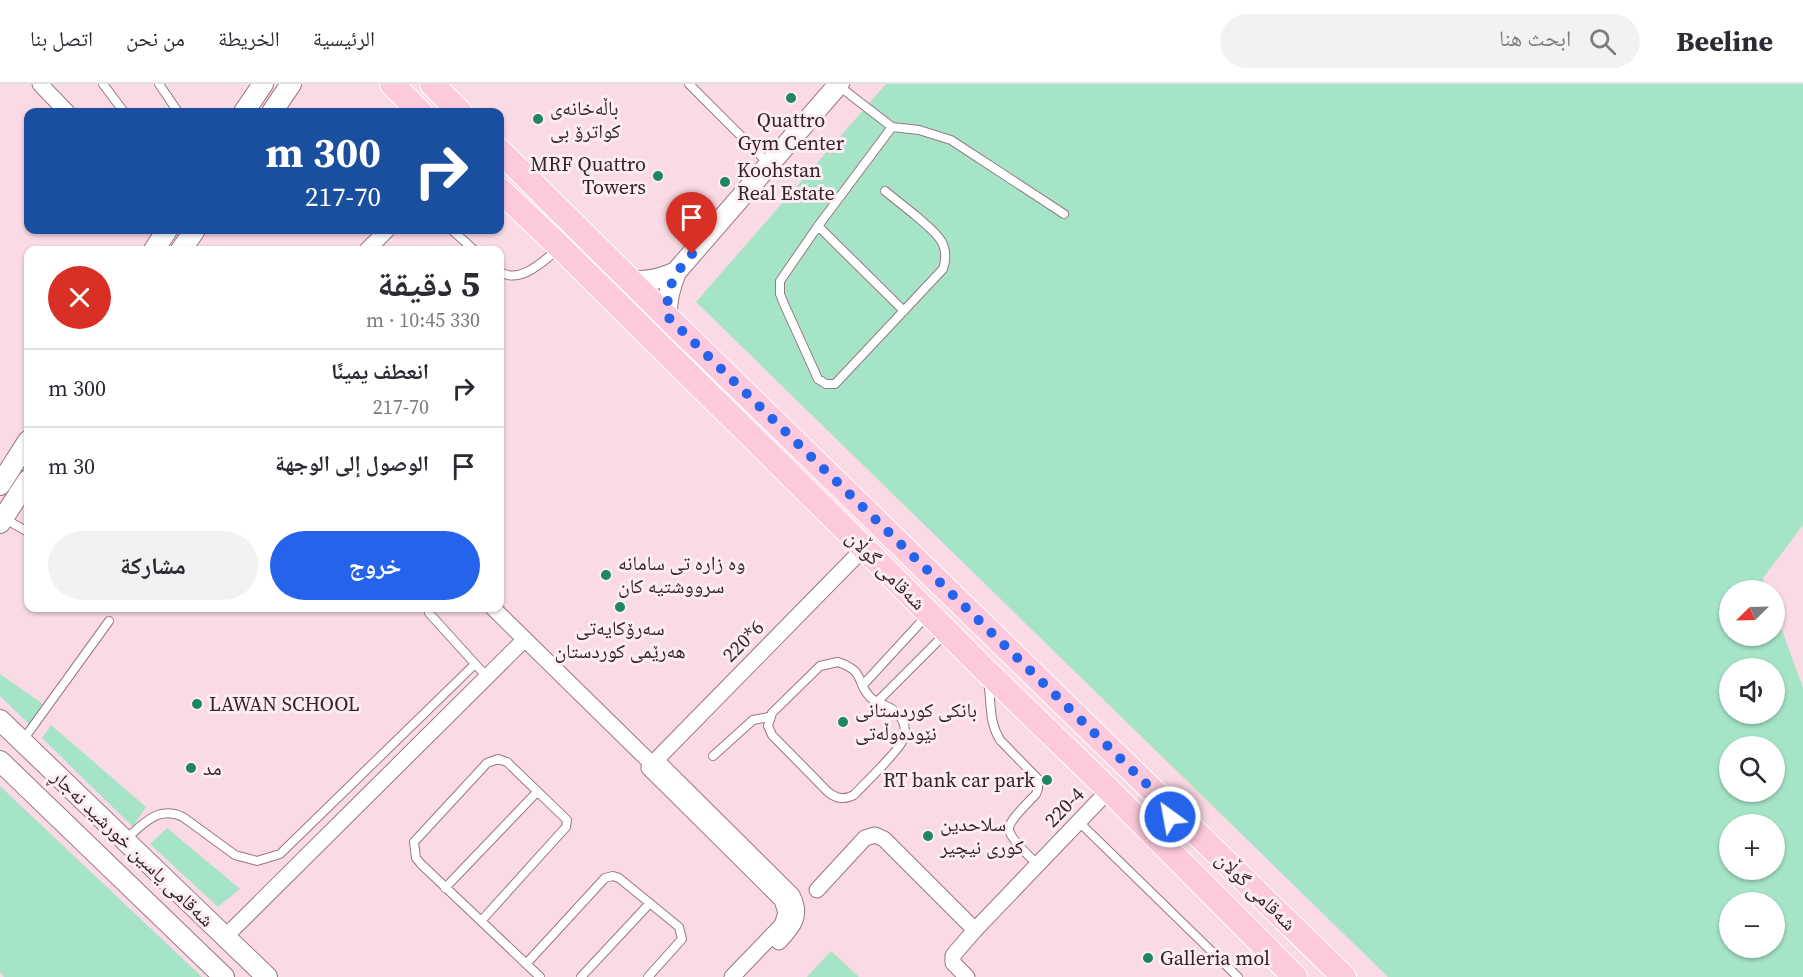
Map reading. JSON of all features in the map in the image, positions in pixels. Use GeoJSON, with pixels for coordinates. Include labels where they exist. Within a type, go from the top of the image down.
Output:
{"type":"FeatureCollection","features":[{"type":"Feature","properties":{"kind":"main road"},"geometry":{"type":"LineString","coordinates":[[392,84],[416,108]]}},
{"type":"Feature","properties":{"kind":"main road"},"geometry":{"type":"LineString","coordinates":[[432,84],[456,108]]}},
{"type":"Feature","properties":{"kind":"main road","name":"شەقامی گوڵان"},"geometry":{"type":"LineString","coordinates":[[504,155],[1344,977]]}},
{"type":"Feature","properties":{"kind":"main road","name":"شەقامی گوڵان"},"geometry":{"type":"LineString","coordinates":[[504,194],[1109,790],[1295,977]]}},
{"type":"Feature","properties":{"kind":"main road"},"geometry":{"type":"LineString","coordinates":[[1144,826],[1155,830],[1165,827],[1170,817],[1165,802]]}},
{"type":"Feature","properties":{"kind":"street"},"geometry":{"type":"LineString","coordinates":[[40,84],[63,108]]}},
{"type":"Feature","properties":{"kind":"street"},"geometry":{"type":"LineString","coordinates":[[247,108],[263,84]]}},
{"type":"Feature","properties":{"kind":"street"},"geometry":{"type":"LineString","coordinates":[[275,108],[291,84]]}},
{"type":"Feature","properties":{"kind":"street"},"geometry":{"type":"LineString","coordinates":[[668,317],[666,305],[676,272],[838,84]]}},
{"type":"Feature","properties":{"kind":"street"},"geometry":{"type":"LineString","coordinates":[[371,246],[383,234]]}},
{"type":"Feature","properties":{"kind":"street"},"geometry":{"type":"LineString","coordinates":[[630,280],[642,282],[676,272]]}},
{"type":"Feature","properties":{"kind":"street"},"geometry":{"type":"LineString","coordinates":[[0,485],[24,447]]}},
{"type":"Feature","properties":{"kind":"street"},"geometry":{"type":"LineString","coordinates":[[2,521],[24,486]]}},
{"type":"Feature","properties":{"kind":"street","name":"220*6"},"geometry":{"type":"LineString","coordinates":[[652,763],[864,548]]}},
{"type":"Feature","properties":{"kind":"street"},"geometry":{"type":"LineString","coordinates":[[497,612],[652,763],[788,890],[794,899],[796,914],[793,927],[747,977]]}},
{"type":"Feature","properties":{"kind":"street"},"geometry":{"type":"LineString","coordinates":[[225,937],[525,639]]}},
{"type":"Feature","properties":{"kind":"street","name":"شەقامی یاسین خورشید نەجاڕ"},"geometry":{"type":"LineString","coordinates":[[0,720],[267,977]]}},
{"type":"Feature","properties":{"kind":"street","name":"شەقامی یاسین خورشید نەجاڕ"},"geometry":{"type":"LineString","coordinates":[[0,761],[224,977]]}},
{"type":"Feature","properties":{"kind":"street"},"geometry":{"type":"LineString","coordinates":[[652,763],[784,903],[786,913],[782,925],[732,977]]}},
{"type":"Feature","properties":{"kind":"street","name":"220-4"},"geometry":{"type":"LineString","coordinates":[[968,977],[954,963],[953,956],[1109,790]]}},
{"type":"Feature","properties":{"kind":"street"},"geometry":{"type":"LineString","coordinates":[[817,890],[865,838],[875,835],[884,839],[975,930]]}},
{"type":"Feature","properties":{"kind":"lane"},"geometry":{"type":"LineString","coordinates":[[104,84],[120,108]]}},
{"type":"Feature","properties":{"kind":"lane"},"geometry":{"type":"LineString","coordinates":[[159,84],[175,108]]}},
{"type":"Feature","properties":{"kind":"lane"},"geometry":{"type":"LineString","coordinates":[[689,84],[769,164]]}},
{"type":"Feature","properties":{"kind":"lane"},"geometry":{"type":"LineString","coordinates":[[838,84],[892,127],[919,130],[951,140],[1064,214]]}},
{"type":"Feature","properties":{"kind":"lane"},"geometry":{"type":"LineString","coordinates":[[885,191],[938,235],[945,249],[946,261],[943,269],[835,384],[826,384],[818,379],[784,304],[780,294],[780,281],[892,127]]}},
{"type":"Feature","properties":{"kind":"lane"},"geometry":{"type":"LineString","coordinates":[[818,226],[904,311]]}},
{"type":"Feature","properties":{"kind":"lane"},"geometry":{"type":"LineString","coordinates":[[456,234],[470,246]]}},
{"type":"Feature","properties":{"kind":"lane"},"geometry":{"type":"LineString","coordinates":[[504,274],[520,276],[561,248]]}},
{"type":"Feature","properties":{"kind":"lane"},"geometry":{"type":"LineString","coordinates":[[2,521],[24,530]]}},
{"type":"Feature","properties":{"kind":"lane"},"geometry":{"type":"LineString","coordinates":[[863,685],[920,623],[924,608]]}},
{"type":"Feature","properties":{"kind":"lane"},"geometry":{"type":"LineString","coordinates":[[429,613],[487,677]]}},
{"type":"Feature","properties":{"kind":"lane"},"geometry":{"type":"LineString","coordinates":[[22,741],[109,621]]}},
{"type":"Feature","properties":{"kind":"lane"},"geometry":{"type":"LineString","coordinates":[[878,702],[947,632]]}},
{"type":"Feature","properties":{"kind":"lane"},"geometry":{"type":"LineString","coordinates":[[713,756],[753,720],[769,717],[820,666],[838,662],[858,674],[868,695],[891,707],[900,716],[905,726],[904,738],[854,795],[844,798],[833,796],[828,792],[772,735],[768,726],[769,717]]}},
{"type":"Feature","properties":{"kind":"lane"},"geometry":{"type":"LineString","coordinates":[[125,840],[159,813],[176,813],[235,855],[257,861],[280,854],[475,664]]}},
{"type":"Feature","properties":{"kind":"lane"},"geometry":{"type":"LineString","coordinates":[[982,667],[989,684],[991,716],[996,732],[1000,740],[1038,779],[1036,794],[1011,822],[1009,828],[1011,835],[1038,865]]}},
{"type":"Feature","properties":{"kind":"lane"},"geometry":{"type":"LineString","coordinates":[[481,921],[566,827],[567,820],[507,762],[498,759],[487,763],[414,842],[416,858],[445,888],[540,977]]}},
{"type":"Feature","properties":{"kind":"lane"},"geometry":{"type":"LineString","coordinates":[[445,888],[537,792]]}},
{"type":"Feature","properties":{"kind":"lane"},"geometry":{"type":"LineString","coordinates":[[1079,822],[1238,977]]}},
{"type":"Feature","properties":{"kind":"lane"},"geometry":{"type":"LineString","coordinates":[[526,964],[605,878],[613,876],[619,878],[679,927],[682,939],[648,977]]}},
{"type":"Feature","properties":{"kind":"lane"},"geometry":{"type":"LineString","coordinates":[[581,977],[650,903]]}},
{"type":"Feature","properties":{"kind":"green space"},"geometry":{"type":"Polygon","coordinates":[[[886,84],[1803,84],[1803,525],[1764,580],[1719,580],[1719,646],[1785,646],[1785,638],[1803,688],[1803,977],[1388,977],[696,302],[886,84]]]}},
{"type":"Feature","properties":{"kind":"green space"},"geometry":{"type":"Polygon","coordinates":[[[0,674],[50,709],[33,728],[0,696],[0,674]]]}},
{"type":"Feature","properties":{"kind":"green space"},"geometry":{"type":"Polygon","coordinates":[[[51,725],[146,807],[133,827],[42,738],[51,725]]]}},
{"type":"Feature","properties":{"kind":"green space"},"geometry":{"type":"Polygon","coordinates":[[[0,786],[202,977],[4,977],[0,972],[0,786]]]}},
{"type":"Feature","properties":{"kind":"green space"},"geometry":{"type":"Polygon","coordinates":[[[167,828],[240,889],[218,907],[150,844],[167,828]]]}},
{"type":"Feature","properties":{"kind":"green space"},"geometry":{"type":"Polygon","coordinates":[[[831,951],[859,977],[807,977],[831,951]]]}},
{"type":"Feature","properties":{"kind":"place","name":"Quattro Gym Center"},"geometry":{"type":"Point","coordinates":[791,98]}},
{"type":"Feature","properties":{"kind":"place","name":"باڵەخانەی کواترۆ بی"},"geometry":{"type":"Point","coordinates":[538,119]}},
{"type":"Feature","properties":{"kind":"place","name":"MRF Quattro Towers"},"geometry":{"type":"Point","coordinates":[658,176]}},
{"type":"Feature","properties":{"kind":"place","name":"Koohstan Real Estate"},"geometry":{"type":"Point","coordinates":[725,182]}},
{"type":"Feature","properties":{"kind":"place","name":"وه زاره تى سامانه سرووشتيه كان"},"geometry":{"type":"Point","coordinates":[606,575]}},
{"type":"Feature","properties":{"kind":"place","name":"سەرۆكایەتی هەرێمی كوردستان"},"geometry":{"type":"Point","coordinates":[620,607]}},
{"type":"Feature","properties":{"kind":"place","name":"LAWAN SCHOOL"},"geometry":{"type":"Point","coordinates":[197,704]}},
{"type":"Feature","properties":{"kind":"place","name":"بانکی کوردستانی نێودەوڵەتی"},"geometry":{"type":"Point","coordinates":[843,722]}},
{"type":"Feature","properties":{"kind":"place","name":"مد"},"geometry":{"type":"Point","coordinates":[191,768]}},
{"type":"Feature","properties":{"kind":"place","name":"RT bank car park"},"geometry":{"type":"Point","coordinates":[1047,780]}},
{"type":"Feature","properties":{"kind":"place","name":"سلاحدین كوری نیچیر"},"geometry":{"type":"Point","coordinates":[928,836]}},
{"type":"Feature","properties":{"kind":"place","name":"Galleria mol"},"geometry":{"type":"Point","coordinates":[1148,958]}},
{"type":"Feature","properties":{"kind":"route"},"geometry":{"type":"LineString","coordinates":[[692,254],[676,272],[671,283],[666,305],[668,317],[1165,802],[1170,817]]}}]}
